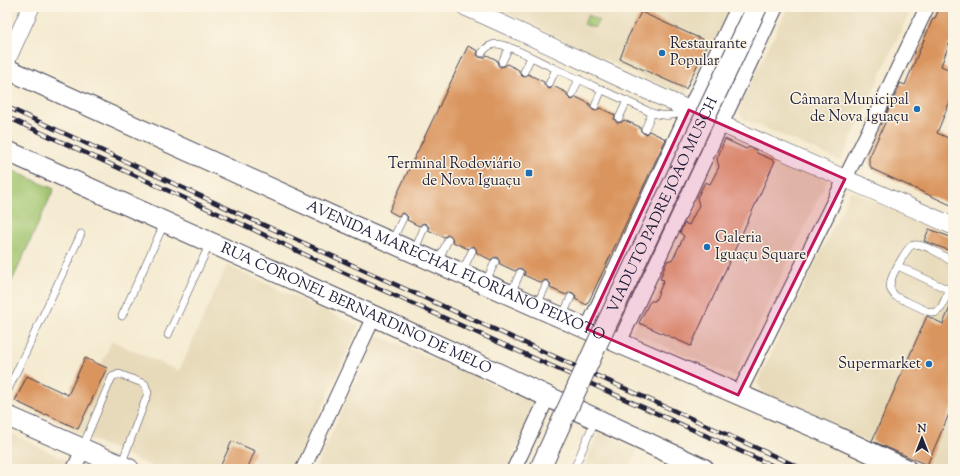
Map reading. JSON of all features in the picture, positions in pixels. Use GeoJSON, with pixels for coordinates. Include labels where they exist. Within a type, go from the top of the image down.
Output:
{"type":"FeatureCollection","features":[{"type":"Feature","properties":{"kind":"main road","name":"VIADUTO PADRE JOÃO MUSCH"},"geometry":{"type":"LineString","coordinates":[[540,469],[597,344],[757,7]]}},
{"type":"Feature","properties":{"kind":"main road","name":"AVENIDA MARECHAL FLORIANO PEIXOTO"},"geometry":{"type":"LineString","coordinates":[[7,69],[413,253],[835,436],[906,469]]}},
{"type":"Feature","properties":{"kind":"main road","name":"RUA CORONEL BERNARDINO DE MELO"},"geometry":{"type":"LineString","coordinates":[[7,151],[374,316],[548,396],[695,467]]}},
{"type":"Feature","properties":{"kind":"main road"},"geometry":{"type":"LineString","coordinates":[[7,416],[125,467]]}},
{"type":"Feature","properties":{"kind":"street"},"geometry":{"type":"LineString","coordinates":[[7,60],[30,7]]}},
{"type":"Feature","properties":{"kind":"street"},"geometry":{"type":"LineString","coordinates":[[465,7],[531,36],[689,110],[845,178],[949,227]]}},
{"type":"Feature","properties":{"kind":"street"},"geometry":{"type":"LineString","coordinates":[[587,329],[738,7]]}},
{"type":"Feature","properties":{"kind":"street"},"geometry":{"type":"LineString","coordinates":[[619,343],[776,7]]}},
{"type":"Feature","properties":{"kind":"street"},"geometry":{"type":"LineString","coordinates":[[738,395],[878,112],[927,7]]}},
{"type":"Feature","properties":{"kind":"street"},"geometry":{"type":"LineString","coordinates":[[303,469],[374,316]]}},
{"type":"Feature","properties":{"kind":"street"},"geometry":{"type":"LineString","coordinates":[[514,469],[548,396]]}},
{"type":"Feature","properties":{"kind":"street"},"geometry":{"type":"LineString","coordinates":[[74,469],[83,449]]}},
{"type":"Feature","properties":{"kind":"lane"},"geometry":{"type":"LineString","coordinates":[[482,53],[487,47],[492,45],[509,47],[652,113],[672,116],[689,110]]}},
{"type":"Feature","properties":{"kind":"lane"},"geometry":{"type":"LineString","coordinates":[[502,62],[509,47]]}},
{"type":"Feature","properties":{"kind":"lane"},"geometry":{"type":"LineString","coordinates":[[524,72],[531,57]]}},
{"type":"Feature","properties":{"kind":"lane"},"geometry":{"type":"LineString","coordinates":[[549,84],[556,69]]}},
{"type":"Feature","properties":{"kind":"lane"},"geometry":{"type":"LineString","coordinates":[[572,95],[579,79]]}},
{"type":"Feature","properties":{"kind":"lane"},"geometry":{"type":"LineString","coordinates":[[595,106],[602,90]]}},
{"type":"Feature","properties":{"kind":"lane"},"geometry":{"type":"LineString","coordinates":[[619,118],[627,101]]}},
{"type":"Feature","properties":{"kind":"lane"},"geometry":{"type":"LineString","coordinates":[[644,129],[652,113]]}},
{"type":"Feature","properties":{"kind":"lane"},"geometry":{"type":"LineString","coordinates":[[391,243],[403,218]]}},
{"type":"Feature","properties":{"kind":"lane"},"geometry":{"type":"LineString","coordinates":[[122,316],[165,222]]}},
{"type":"Feature","properties":{"kind":"lane"},"geometry":{"type":"LineString","coordinates":[[413,253],[424,228]]}},
{"type":"Feature","properties":{"kind":"lane"},"geometry":{"type":"LineString","coordinates":[[7,392],[81,234]]}},
{"type":"Feature","properties":{"kind":"lane"},"geometry":{"type":"LineString","coordinates":[[437,263],[448,240]]}},
{"type":"Feature","properties":{"kind":"lane"},"geometry":{"type":"LineString","coordinates":[[168,335],[210,242]]}},
{"type":"Feature","properties":{"kind":"lane"},"geometry":{"type":"LineString","coordinates":[[953,263],[938,249],[915,244],[907,249],[892,276],[890,287],[895,296],[927,311],[935,313],[941,308],[953,282]]}},
{"type":"Feature","properties":{"kind":"lane"},"geometry":{"type":"LineString","coordinates":[[461,274],[472,251]]}},
{"type":"Feature","properties":{"kind":"lane"},"geometry":{"type":"LineString","coordinates":[[485,284],[495,262]]}},
{"type":"Feature","properties":{"kind":"lane"},"geometry":{"type":"LineString","coordinates":[[898,266],[949,290]]}},
{"type":"Feature","properties":{"kind":"lane"},"geometry":{"type":"LineString","coordinates":[[510,295],[520,273]]}},
{"type":"Feature","properties":{"kind":"lane"},"geometry":{"type":"LineString","coordinates":[[536,307],[546,285]]}},
{"type":"Feature","properties":{"kind":"lane"},"geometry":{"type":"LineString","coordinates":[[562,318],[571,297]]}},
{"type":"Feature","properties":{"kind":"lane"},"geometry":{"type":"LineString","coordinates":[[83,449],[112,377],[119,374],[145,384],[148,393],[125,467]]}},
{"type":"Feature","properties":{"kind":"lane"},"geometry":{"type":"LineString","coordinates":[[574,469],[596,419]]}},
{"type":"Feature","properties":{"kind":"highlighted area"},"geometry":{"type":"Polygon","coordinates":[[[689,110],[845,179],[738,395],[587,329],[689,110]]]}},
{"type":"Feature","properties":{"kind":"shaded area"},"geometry":{"type":"Polygon","coordinates":[[[492,7],[731,7],[687,97],[492,7]]]}},
{"type":"Feature","properties":{"kind":"shaded area"},"geometry":{"type":"Polygon","coordinates":[[[788,7],[912,7],[841,161],[744,119],[738,110],[788,7]]]}},
{"type":"Feature","properties":{"kind":"shaded area"},"geometry":{"type":"Polygon","coordinates":[[[721,130],[827,180],[734,376],[632,332],[721,130]]]}},
{"type":"Feature","properties":{"kind":"shaded area"},"geometry":{"type":"Polygon","coordinates":[[[851,190],[953,236],[953,469],[927,469],[765,395],[757,383],[851,190]]]}},
{"type":"Feature","properties":{"kind":"shaded area"},"geometry":{"type":"Polygon","coordinates":[[[227,266],[359,326],[294,469],[157,469],[71,430],[112,341],[179,371],[227,266]]]}},
{"type":"Feature","properties":{"kind":"shaded area"},"geometry":{"type":"Polygon","coordinates":[[[377,335],[536,403],[508,469],[315,469],[377,335]]]}},
{"type":"Feature","properties":{"kind":"shaded area"},"geometry":{"type":"Polygon","coordinates":[[[7,432],[68,461],[65,469],[7,469],[7,432]]]}},
{"type":"Feature","properties":{"kind":"shaded area"},"geometry":{"type":"Polygon","coordinates":[[[599,432],[637,450],[629,469],[583,469],[599,432]]]}},
{"type":"Feature","properties":{"kind":"green space"},"geometry":{"type":"Polygon","coordinates":[[[588,15],[599,20],[594,28],[584,24],[588,15]]]}},
{"type":"Feature","properties":{"kind":"green space"},"geometry":{"type":"Polygon","coordinates":[[[7,168],[54,189],[7,292],[7,168]]]}},
{"type":"Feature","properties":{"kind":"building"},"geometry":{"type":"Polygon","coordinates":[[[940,7],[953,7],[953,46],[949,44],[941,66],[953,71],[953,94],[937,133],[953,140],[953,206],[872,169],[869,163],[869,158],[888,116],[886,115],[900,83],[905,85],[933,18],[935,18],[940,7]]]}},
{"type":"Feature","properties":{"kind":"building","name":"Restaurante Popular"},"geometry":{"type":"Polygon","coordinates":[[[641,12],[708,42],[686,89],[620,59],[628,37],[641,12]]]}},
{"type":"Feature","properties":{"kind":"building","name":"Terminal Rodoviário de Nova Iguaçu"},"geometry":{"type":"Polygon","coordinates":[[[468,46],[478,51],[477,55],[479,57],[484,58],[487,55],[497,60],[500,67],[507,64],[519,70],[519,73],[522,76],[525,77],[528,74],[544,82],[544,85],[547,88],[550,89],[553,86],[567,93],[567,96],[570,99],[573,100],[576,97],[590,104],[590,107],[593,110],[596,111],[600,108],[615,115],[614,119],[617,123],[624,120],[640,127],[640,130],[643,133],[646,134],[649,131],[666,139],[587,305],[575,299],[576,296],[573,293],[570,292],[566,295],[550,288],[551,284],[548,281],[545,280],[541,283],[524,275],[525,272],[522,269],[519,268],[515,271],[500,264],[497,257],[491,260],[477,253],[474,246],[468,249],[453,242],[450,235],[444,237],[428,230],[429,227],[426,224],[423,223],[419,226],[407,220],[408,217],[405,214],[402,213],[398,216],[389,211],[468,46]]]}},
{"type":"Feature","properties":{"kind":"building","name":"Galeria Iguaçu Square"},"geometry":{"type":"Polygon","coordinates":[[[725,139],[746,149],[749,147],[756,150],[757,153],[775,161],[691,346],[639,323],[649,303],[651,301],[655,301],[664,280],[660,279],[667,261],[673,259],[684,236],[680,233],[684,223],[689,225],[699,205],[697,198],[705,182],[710,184],[719,167],[717,159],[725,139]]]}},
{"type":"Feature","properties":{"kind":"building"},"geometry":{"type":"Polygon","coordinates":[[[929,229],[953,238],[953,252],[924,241],[929,229]]]}},
{"type":"Feature","properties":{"kind":"building","name":"Supermarket"},"geometry":{"type":"Polygon","coordinates":[[[953,300],[953,405],[927,465],[872,441],[927,316],[943,324],[953,300]]]}},
{"type":"Feature","properties":{"kind":"building"},"geometry":{"type":"Polygon","coordinates":[[[85,358],[107,368],[78,429],[15,401],[27,376],[68,395],[85,358]]]}},
{"type":"Feature","properties":{"kind":"building"},"geometry":{"type":"Polygon","coordinates":[[[232,441],[255,451],[247,469],[219,469],[232,441]]]}},
{"type":"Feature","properties":{"kind":"railway"},"geometry":{"type":"LineString","coordinates":[[7,107],[803,469]]}},
{"type":"Feature","properties":{"kind":"railway"},"geometry":{"type":"LineString","coordinates":[[7,117],[250,228],[318,261],[780,469]]}},
{"type":"Feature","properties":{"kind":"place","name":"Restaurante Popular"},"geometry":{"type":"Point","coordinates":[662,53]}},
{"type":"Feature","properties":{"kind":"place","name":"Câmara Municipal de Nova Iguaçu"},"geometry":{"type":"Point","coordinates":[917,109]}},
{"type":"Feature","properties":{"kind":"place","name":"Terminal Rodoviário de Nova Iguaçu"},"geometry":{"type":"Point","coordinates":[529,173]}},
{"type":"Feature","properties":{"kind":"place","name":"Galeria Iguaçu Square"},"geometry":{"type":"Point","coordinates":[707,247]}},
{"type":"Feature","properties":{"kind":"place","name":"Supermarket"},"geometry":{"type":"Point","coordinates":[929,364]}}]}
